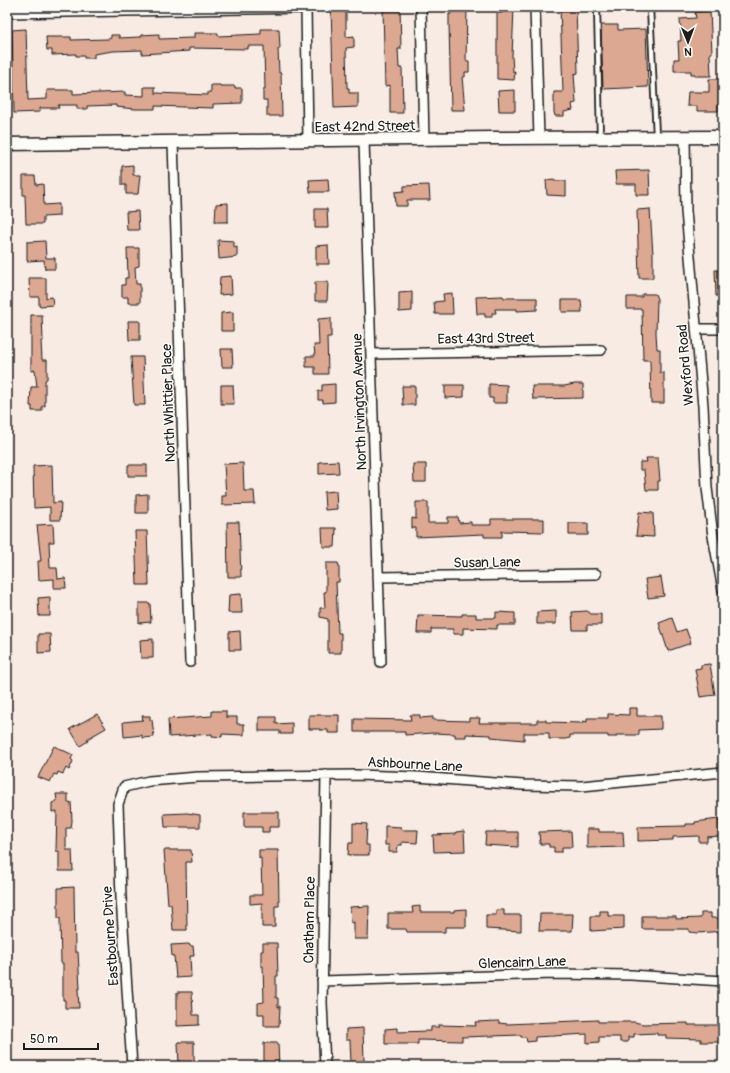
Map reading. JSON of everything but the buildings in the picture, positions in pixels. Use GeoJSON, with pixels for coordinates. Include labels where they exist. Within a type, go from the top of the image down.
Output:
{"type":"FeatureCollection","features":[{"type":"Feature","properties":{"kind":"street"},"geometry":{"type":"LineString","coordinates":[[421,7],[424,140]]}},
{"type":"Feature","properties":{"kind":"street"},"geometry":{"type":"LineString","coordinates":[[535,7],[539,138]]}},
{"type":"Feature","properties":{"kind":"street"},"geometry":{"type":"LineString","coordinates":[[7,14],[306,8],[308,141]]}},
{"type":"Feature","properties":{"kind":"street","name":"East 42nd Street"},"geometry":{"type":"LineString","coordinates":[[7,144],[723,137]]}},
{"type":"Feature","properties":{"kind":"street","name":"Wexford Road"},"geometry":{"type":"LineString","coordinates":[[685,138],[686,211],[703,406],[707,488],[723,590]]}},
{"type":"Feature","properties":{"kind":"street","name":"North Irvington Avenue"},"geometry":{"type":"LineString","coordinates":[[364,141],[381,662]]}},
{"type":"Feature","properties":{"kind":"street","name":"North Whittier Place"},"geometry":{"type":"LineString","coordinates":[[173,142],[190,662]]}},
{"type":"Feature","properties":{"kind":"street"},"geometry":{"type":"LineString","coordinates":[[696,329],[723,329]]}},
{"type":"Feature","properties":{"kind":"street","name":"East 43rd Street"},"geometry":{"type":"LineString","coordinates":[[371,354],[601,350]]}},
{"type":"Feature","properties":{"kind":"street","name":"Susan Lane"},"geometry":{"type":"LineString","coordinates":[[378,577],[596,574]]}},
{"type":"Feature","properties":{"kind":"street","name":"Ashbourne Lane"},"geometry":{"type":"LineString","coordinates":[[118,804],[124,787],[148,781],[198,776],[417,776],[523,785],[582,786],[723,772]]}},
{"type":"Feature","properties":{"kind":"street","name":"Chatham Place"},"geometry":{"type":"LineString","coordinates":[[325,1066],[322,981],[326,775]]}},
{"type":"Feature","properties":{"kind":"street","name":"Eastbourne Drive"},"geometry":{"type":"LineString","coordinates":[[118,804],[121,897],[132,1066]]}},
{"type":"Feature","properties":{"kind":"street","name":"Glencairn Lane"},"geometry":{"type":"LineString","coordinates":[[322,981],[554,974],[631,975],[723,981]]}},
{"type":"Feature","properties":{"kind":"lane"},"geometry":{"type":"LineString","coordinates":[[597,7],[600,138]]}},
{"type":"Feature","properties":{"kind":"lane"},"geometry":{"type":"LineString","coordinates":[[650,7],[656,138]]}}]}
